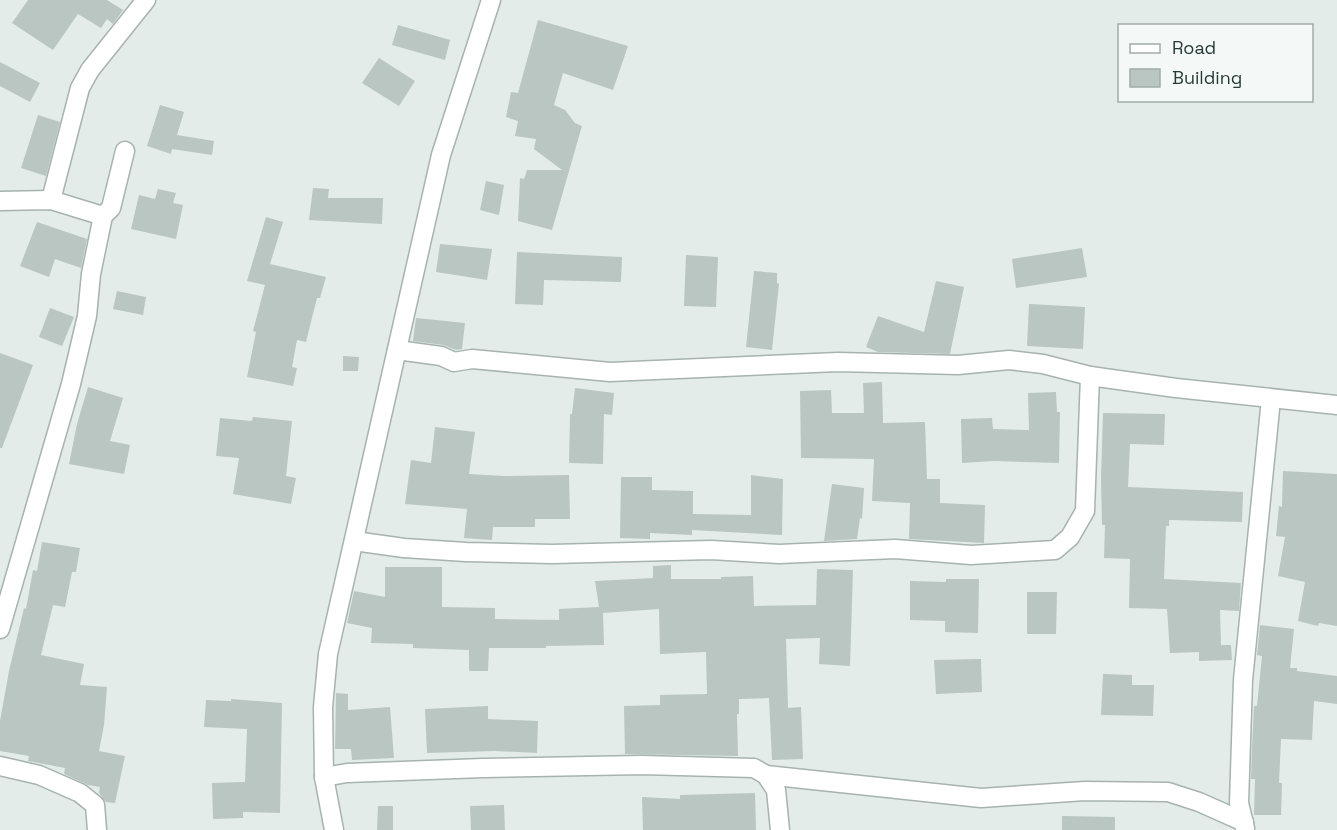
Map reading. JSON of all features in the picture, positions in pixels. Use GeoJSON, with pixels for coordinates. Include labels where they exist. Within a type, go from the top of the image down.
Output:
{"type":"FeatureCollection","features":[{"type":"Feature","properties":{"kind":"street"},"geometry":{"type":"LineString","coordinates":[[51,200],[80,88],[90,70],[146,0]]}},
{"type":"Feature","properties":{"kind":"street"},"geometry":{"type":"LineString","coordinates":[[334,830],[324,777],[323,707],[328,654],[441,155],[490,0]]}},
{"type":"Feature","properties":{"kind":"street"},"geometry":{"type":"LineString","coordinates":[[0,629],[73,373],[87,316],[91,274],[103,216],[111,208],[125,151]]}},
{"type":"Feature","properties":{"kind":"street"},"geometry":{"type":"LineString","coordinates":[[0,201],[51,200],[103,216]]}},
{"type":"Feature","properties":{"kind":"street"},"geometry":{"type":"LineString","coordinates":[[397,350],[441,357],[454,362],[472,360],[610,372],[838,363],[958,365],[1009,360],[1042,364],[1090,376],[1337,405]]}},
{"type":"Feature","properties":{"kind":"street"},"geometry":{"type":"LineString","coordinates":[[354,541],[404,548],[552,554],[711,550],[779,554],[896,549],[971,555],[1055,550],[1070,537],[1084,512],[1090,376]]}},
{"type":"Feature","properties":{"kind":"street"},"geometry":{"type":"LineString","coordinates":[[1245,826],[1239,803],[1243,680],[1271,399]]}},
{"type":"Feature","properties":{"kind":"street"},"geometry":{"type":"LineString","coordinates":[[324,777],[347,773],[483,768],[642,765],[740,767],[754,768],[766,774],[981,798],[1085,791],[1168,792],[1199,802],[1245,826]]}},
{"type":"Feature","properties":{"kind":"street"},"geometry":{"type":"LineString","coordinates":[[0,766],[39,775],[80,793],[95,805],[97,830]]}},
{"type":"Feature","properties":{"kind":"street"},"geometry":{"type":"LineString","coordinates":[[766,774],[776,790],[780,830]]}},
{"type":"Feature","properties":{"kind":"building"},"geometry":{"type":"Polygon","coordinates":[[[28,0],[107,0],[123,10],[113,24],[107,19],[101,28],[78,14],[53,50],[12,23],[28,0]]]}},
{"type":"Feature","properties":{"kind":"building"},"geometry":{"type":"Polygon","coordinates":[[[538,20],[628,46],[613,90],[563,73],[554,105],[565,110],[575,123],[582,126],[552,230],[518,221],[520,178],[524,179],[527,170],[562,170],[534,149],[536,139],[515,136],[518,121],[506,117],[511,92],[518,93],[538,20]]]}},
{"type":"Feature","properties":{"kind":"building"},"geometry":{"type":"Polygon","coordinates":[[[398,25],[450,40],[445,60],[392,45],[398,25]]]}},
{"type":"Feature","properties":{"kind":"building"},"geometry":{"type":"Polygon","coordinates":[[[379,58],[415,81],[399,106],[362,83],[379,58]]]}},
{"type":"Feature","properties":{"kind":"building"},"geometry":{"type":"Polygon","coordinates":[[[0,62],[40,83],[30,102],[0,86],[0,62]]]}},
{"type":"Feature","properties":{"kind":"building"},"geometry":{"type":"Polygon","coordinates":[[[160,105],[184,112],[177,135],[214,141],[212,155],[172,149],[171,154],[147,146],[160,105]]]}},
{"type":"Feature","properties":{"kind":"building"},"geometry":{"type":"Polygon","coordinates":[[[38,115],[60,122],[46,176],[21,168],[38,115]]]}},
{"type":"Feature","properties":{"kind":"building"},"geometry":{"type":"Polygon","coordinates":[[[486,181],[504,185],[499,215],[480,210],[486,181]]]}},
{"type":"Feature","properties":{"kind":"building"},"geometry":{"type":"Polygon","coordinates":[[[313,188],[329,189],[328,198],[383,198],[382,224],[309,220],[313,188]]]}},
{"type":"Feature","properties":{"kind":"building"},"geometry":{"type":"Polygon","coordinates":[[[158,189],[176,193],[173,203],[183,205],[176,239],[131,229],[139,195],[155,199],[158,189]]]}},
{"type":"Feature","properties":{"kind":"building"},"geometry":{"type":"Polygon","coordinates":[[[266,217],[283,222],[270,264],[326,277],[320,298],[317,298],[306,342],[297,340],[292,367],[297,368],[293,386],[247,377],[256,332],[253,331],[265,285],[247,281],[266,217]]]}},
{"type":"Feature","properties":{"kind":"building"},"geometry":{"type":"Polygon","coordinates":[[[37,222],[87,239],[81,268],[55,259],[49,277],[20,266],[37,222]]]}},
{"type":"Feature","properties":{"kind":"building"},"geometry":{"type":"Polygon","coordinates":[[[440,244],[492,249],[487,280],[436,272],[440,244]]]}},
{"type":"Feature","properties":{"kind":"building"},"geometry":{"type":"Polygon","coordinates":[[[1082,248],[1087,277],[1016,288],[1012,259],[1082,248]]]}},
{"type":"Feature","properties":{"kind":"building"},"geometry":{"type":"Polygon","coordinates":[[[517,252],[622,257],[621,282],[544,280],[543,305],[515,304],[517,252]]]}},
{"type":"Feature","properties":{"kind":"building"},"geometry":{"type":"Polygon","coordinates":[[[686,255],[718,257],[716,307],[684,306],[686,255]]]}},
{"type":"Feature","properties":{"kind":"building"},"geometry":{"type":"Polygon","coordinates":[[[754,271],[777,273],[779,284],[772,350],[746,347],[754,271]]]}},
{"type":"Feature","properties":{"kind":"building"},"geometry":{"type":"Polygon","coordinates":[[[936,281],[964,287],[950,354],[878,352],[866,347],[878,316],[924,332],[936,281]]]}},
{"type":"Feature","properties":{"kind":"building"},"geometry":{"type":"Polygon","coordinates":[[[117,291],[146,297],[143,315],[113,309],[117,291]]]}},
{"type":"Feature","properties":{"kind":"building"},"geometry":{"type":"Polygon","coordinates":[[[1029,304],[1085,307],[1083,349],[1027,346],[1029,304]]]}},
{"type":"Feature","properties":{"kind":"building"},"geometry":{"type":"Polygon","coordinates":[[[50,308],[74,317],[62,346],[39,337],[50,308]]]}},
{"type":"Feature","properties":{"kind":"building"},"geometry":{"type":"Polygon","coordinates":[[[416,318],[465,323],[462,349],[456,350],[443,345],[413,341],[416,318]]]}},
{"type":"Feature","properties":{"kind":"building"},"geometry":{"type":"Polygon","coordinates":[[[0,353],[33,365],[2,448],[0,448],[0,353]]]}},
{"type":"Feature","properties":{"kind":"building"},"geometry":{"type":"Polygon","coordinates":[[[343,356],[359,357],[358,371],[343,371],[343,356]]]}},
{"type":"Feature","properties":{"kind":"building"},"geometry":{"type":"Polygon","coordinates":[[[882,382],[883,423],[925,422],[927,479],[940,479],[940,503],[985,505],[984,543],[909,539],[910,503],[872,501],[874,459],[801,458],[800,391],[831,390],[832,413],[864,413],[863,383],[882,382]]]}},
{"type":"Feature","properties":{"kind":"building"},"geometry":{"type":"Polygon","coordinates":[[[88,387],[123,398],[110,441],[130,445],[124,474],[69,464],[77,424],[88,387]]]}},
{"type":"Feature","properties":{"kind":"building"},"geometry":{"type":"Polygon","coordinates":[[[575,388],[614,393],[612,415],[604,414],[603,464],[569,463],[570,414],[572,414],[575,388]]]}},
{"type":"Feature","properties":{"kind":"building"},"geometry":{"type":"Polygon","coordinates":[[[1056,392],[1057,412],[1060,412],[1059,463],[994,461],[962,463],[961,419],[992,418],[993,429],[1029,430],[1028,393],[1056,392]]]}},
{"type":"Feature","properties":{"kind":"building"},"geometry":{"type":"Polygon","coordinates":[[[1103,413],[1165,414],[1164,445],[1130,444],[1128,487],[1243,492],[1242,522],[1169,520],[1169,526],[1166,526],[1164,579],[1241,583],[1239,611],[1220,610],[1221,645],[1231,645],[1232,660],[1199,661],[1199,652],[1170,653],[1167,609],[1129,608],[1130,559],[1104,558],[1105,525],[1102,525],[1101,478],[1103,413]]]}},
{"type":"Feature","properties":{"kind":"building"},"geometry":{"type":"Polygon","coordinates":[[[253,417],[292,421],[286,476],[296,478],[291,504],[233,494],[239,458],[216,456],[220,418],[252,421],[253,417]]]}},
{"type":"Feature","properties":{"kind":"building"},"geometry":{"type":"Polygon","coordinates":[[[435,427],[475,432],[469,474],[569,475],[570,519],[535,519],[535,527],[493,527],[492,540],[464,538],[467,509],[405,504],[411,460],[431,463],[435,427]]]}},
{"type":"Feature","properties":{"kind":"building"},"geometry":{"type":"Polygon","coordinates":[[[1283,471],[1337,474],[1337,626],[1319,623],[1318,626],[1298,621],[1305,582],[1278,576],[1285,537],[1276,536],[1279,506],[1282,507],[1283,471]]]}},
{"type":"Feature","properties":{"kind":"building"},"geometry":{"type":"Polygon","coordinates":[[[751,475],[783,479],[782,535],[692,530],[692,535],[650,533],[650,539],[620,538],[621,477],[652,477],[652,490],[693,491],[693,514],[751,515],[751,475]]]}},
{"type":"Feature","properties":{"kind":"building"},"geometry":{"type":"Polygon","coordinates":[[[832,484],[864,488],[862,519],[860,518],[857,539],[824,541],[832,484]]]}},
{"type":"Feature","properties":{"kind":"building"},"geometry":{"type":"Polygon","coordinates":[[[42,542],[80,548],[76,572],[72,572],[65,607],[53,605],[41,655],[84,664],[80,685],[107,687],[99,751],[125,756],[115,803],[106,802],[99,793],[100,787],[88,785],[64,774],[65,768],[28,761],[29,756],[0,751],[0,721],[9,671],[24,608],[26,609],[33,570],[37,571],[42,542]]]}},
{"type":"Feature","properties":{"kind":"building"},"geometry":{"type":"Polygon","coordinates":[[[671,565],[671,579],[721,579],[721,577],[753,576],[754,606],[816,605],[817,569],[853,570],[850,666],[819,664],[820,638],[786,639],[788,708],[801,707],[803,759],[772,760],[769,698],[739,699],[738,756],[625,754],[624,706],[660,705],[660,695],[707,694],[706,652],[660,654],[659,609],[603,613],[604,645],[489,648],[488,671],[469,671],[469,650],[413,648],[413,644],[371,643],[372,628],[347,623],[354,591],[385,597],[385,567],[442,567],[442,607],[495,608],[495,619],[559,620],[559,609],[599,607],[595,581],[653,578],[653,566],[671,565]]]}},
{"type":"Feature","properties":{"kind":"building"},"geometry":{"type":"Polygon","coordinates":[[[946,579],[979,579],[978,633],[945,632],[945,621],[910,620],[910,581],[946,582],[946,579]]]}},
{"type":"Feature","properties":{"kind":"building"},"geometry":{"type":"Polygon","coordinates":[[[1027,592],[1057,592],[1056,634],[1027,634],[1027,592]]]}},
{"type":"Feature","properties":{"kind":"building"},"geometry":{"type":"Polygon","coordinates":[[[1260,625],[1294,629],[1290,668],[1337,676],[1337,704],[1314,701],[1312,740],[1281,739],[1279,783],[1282,783],[1281,815],[1254,815],[1255,779],[1251,779],[1254,706],[1257,706],[1262,656],[1257,655],[1260,625]]]}},
{"type":"Feature","properties":{"kind":"building"},"geometry":{"type":"Polygon","coordinates":[[[981,659],[982,692],[936,694],[934,660],[981,659]]]}},
{"type":"Feature","properties":{"kind":"building"},"geometry":{"type":"Polygon","coordinates":[[[1103,674],[1132,675],[1132,685],[1154,685],[1153,716],[1101,715],[1103,674]]]}},
{"type":"Feature","properties":{"kind":"building"},"geometry":{"type":"Polygon","coordinates":[[[336,693],[348,694],[348,710],[390,707],[394,758],[352,760],[351,749],[335,749],[336,693]]]}},
{"type":"Feature","properties":{"kind":"building"},"geometry":{"type":"Polygon","coordinates":[[[231,699],[282,703],[280,813],[243,812],[243,818],[213,819],[212,783],[245,782],[247,729],[204,727],[206,700],[231,701],[231,699]]]}},
{"type":"Feature","properties":{"kind":"building"},"geometry":{"type":"Polygon","coordinates":[[[488,706],[488,719],[538,721],[537,753],[495,751],[427,753],[425,709],[488,706]]]}},
{"type":"Feature","properties":{"kind":"building"},"geometry":{"type":"Polygon","coordinates":[[[755,793],[756,830],[643,830],[642,797],[680,799],[680,795],[755,793]]]}},
{"type":"Feature","properties":{"kind":"building"},"geometry":{"type":"Polygon","coordinates":[[[504,805],[505,830],[471,830],[470,806],[504,805]]]}},
{"type":"Feature","properties":{"kind":"building"},"geometry":{"type":"Polygon","coordinates":[[[378,806],[393,806],[393,830],[377,830],[378,806]]]}},
{"type":"Feature","properties":{"kind":"building"},"geometry":{"type":"Polygon","coordinates":[[[1062,816],[1115,817],[1115,830],[1062,830],[1062,816]]]}}]}
